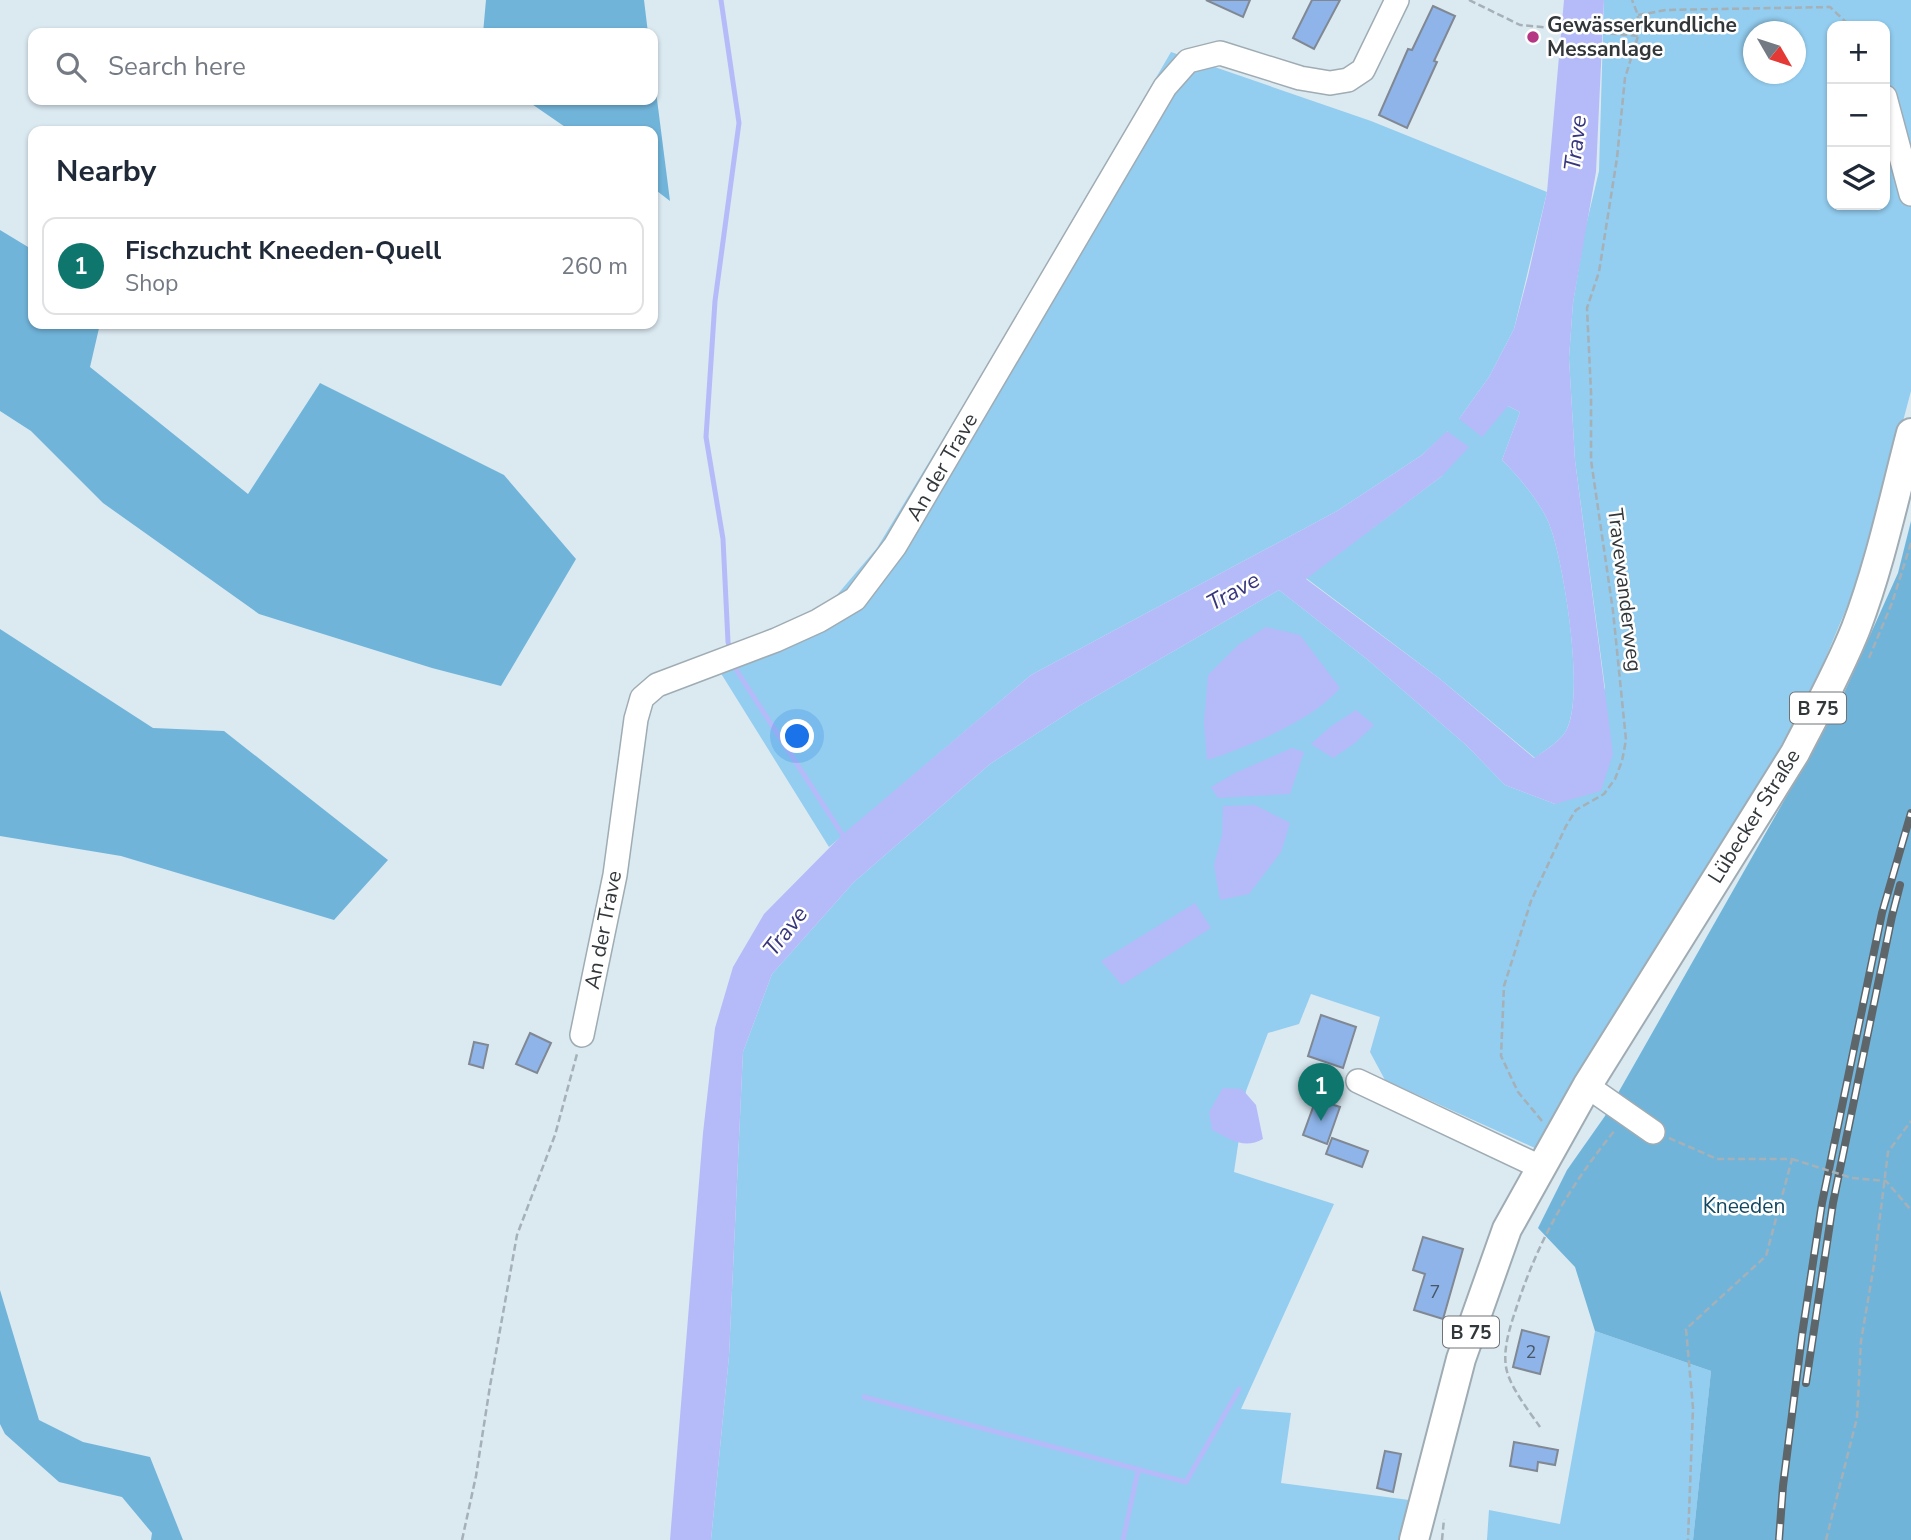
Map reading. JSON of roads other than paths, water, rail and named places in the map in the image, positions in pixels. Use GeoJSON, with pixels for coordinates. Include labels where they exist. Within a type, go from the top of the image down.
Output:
{"type":"FeatureCollection","features":[{"type":"Feature","properties":{"kind":"main road","name":"Lübecker Straße"},"geometry":{"type":"LineString","coordinates":[[1587,1086],[1795,753],[1828,690],[1856,629],[1878,564],[1911,433]]}},
{"type":"Feature","properties":{"kind":"main road","name":"B 75"},"geometry":{"type":"LineString","coordinates":[[1414,1540],[1461,1359],[1507,1229],[1587,1086]]}},
{"type":"Feature","properties":{"kind":"street","name":"An der Trave"},"geometry":{"type":"LineString","coordinates":[[582,1035],[615,875],[636,719],[642,698],[657,685],[776,640],[818,621],[855,599],[895,546],[1165,87],[1188,61],[1220,52],[1300,78],[1329,83],[1348,79],[1363,70],[1397,0]]}},
{"type":"Feature","properties":{"kind":"street"},"geometry":{"type":"LineString","coordinates":[[1890,116],[1911,194]]}},
{"type":"Feature","properties":{"kind":"street"},"geometry":{"type":"LineString","coordinates":[[1358,1081],[1540,1167]]}},
{"type":"Feature","properties":{"kind":"street"},"geometry":{"type":"LineString","coordinates":[[1587,1086],[1653,1132]]}},
{"type":"Feature","properties":{"kind":"water","name":"Trave"},"geometry":{"type":"Polygon","coordinates":[[[1564,0],[1604,0],[1596,172],[1573,303],[1569,358],[1575,460],[1613,754],[1601,791],[1555,804],[1505,785],[1466,745],[1368,660],[1279,590],[1079,706],[990,764],[854,882],[772,974],[743,1052],[729,1356],[711,1540],[670,1540],[703,1133],[715,1028],[733,967],[764,914],[842,835],[1031,675],[1337,511],[1422,455],[1447,431],[1469,447],[1442,476],[1306,579],[1440,679],[1534,758],[1564,734],[1571,718],[1574,695],[1571,634],[1562,572],[1548,520],[1523,483],[1502,460],[1520,412],[1508,406],[1482,437],[1459,419],[1489,377],[1514,329],[1528,276],[1547,192],[1564,0]]]}},
{"type":"Feature","properties":{"kind":"water"},"geometry":{"type":"Polygon","coordinates":[[[1266,627],[1300,635],[1340,688],[1314,711],[1279,731],[1207,760],[1204,723],[1208,675],[1238,645],[1266,627]]]}},
{"type":"Feature","properties":{"kind":"water"},"geometry":{"type":"Polygon","coordinates":[[[1356,710],[1374,725],[1355,743],[1333,758],[1311,744],[1330,727],[1356,710]]]}},
{"type":"Feature","properties":{"kind":"water"},"geometry":{"type":"Polygon","coordinates":[[[1292,748],[1304,752],[1290,794],[1218,798],[1211,787],[1235,773],[1292,748]]]}},
{"type":"Feature","properties":{"kind":"water"},"geometry":{"type":"Polygon","coordinates":[[[1255,805],[1290,823],[1281,852],[1249,894],[1220,900],[1214,865],[1222,835],[1223,806],[1255,805]]]}},
{"type":"Feature","properties":{"kind":"water"},"geometry":{"type":"Polygon","coordinates":[[[1195,903],[1211,928],[1122,985],[1101,961],[1195,903]]]}},
{"type":"Feature","properties":{"kind":"water"},"geometry":{"type":"Polygon","coordinates":[[[1223,1088],[1242,1089],[1256,1105],[1263,1139],[1250,1144],[1243,1143],[1212,1130],[1209,1112],[1223,1088]]]}},
{"type":"Feature","properties":{"kind":"waterway"},"geometry":{"type":"LineString","coordinates":[[721,0],[739,123],[715,301],[706,437],[723,539],[730,650]]}},
{"type":"Feature","properties":{"kind":"waterway"},"geometry":{"type":"LineString","coordinates":[[734,662],[737,671],[846,840]]}},
{"type":"Feature","properties":{"kind":"waterway"},"geometry":{"type":"LineString","coordinates":[[864,1397],[1186,1482],[1239,1389]]}},
{"type":"Feature","properties":{"kind":"waterway"},"geometry":{"type":"LineString","coordinates":[[1123,1540],[1138,1471]]}},
{"type":"Feature","properties":{"kind":"railway"},"geometry":{"type":"LineString","coordinates":[[1779,1540],[1802,1335],[1822,1203],[1882,913],[1911,813]]}},
{"type":"Feature","properties":{"kind":"railway"},"geometry":{"type":"LineString","coordinates":[[1806,1383],[1833,1203],[1900,885]]}},
{"type":"Feature","properties":{"kind":"place","name":"Gewässerkundliche Messanlage"},"geometry":{"type":"Point","coordinates":[1533,37]}},
{"type":"Feature","properties":{"kind":"place","name":"Fischzucht Kneeden-Quell"},"geometry":{"type":"Point","coordinates":[1321,1121]}},
{"type":"Feature","properties":{"kind":"park label","name":"Kneeden"},"geometry":{"type":"Point","coordinates":[1744,1206]}}]}
